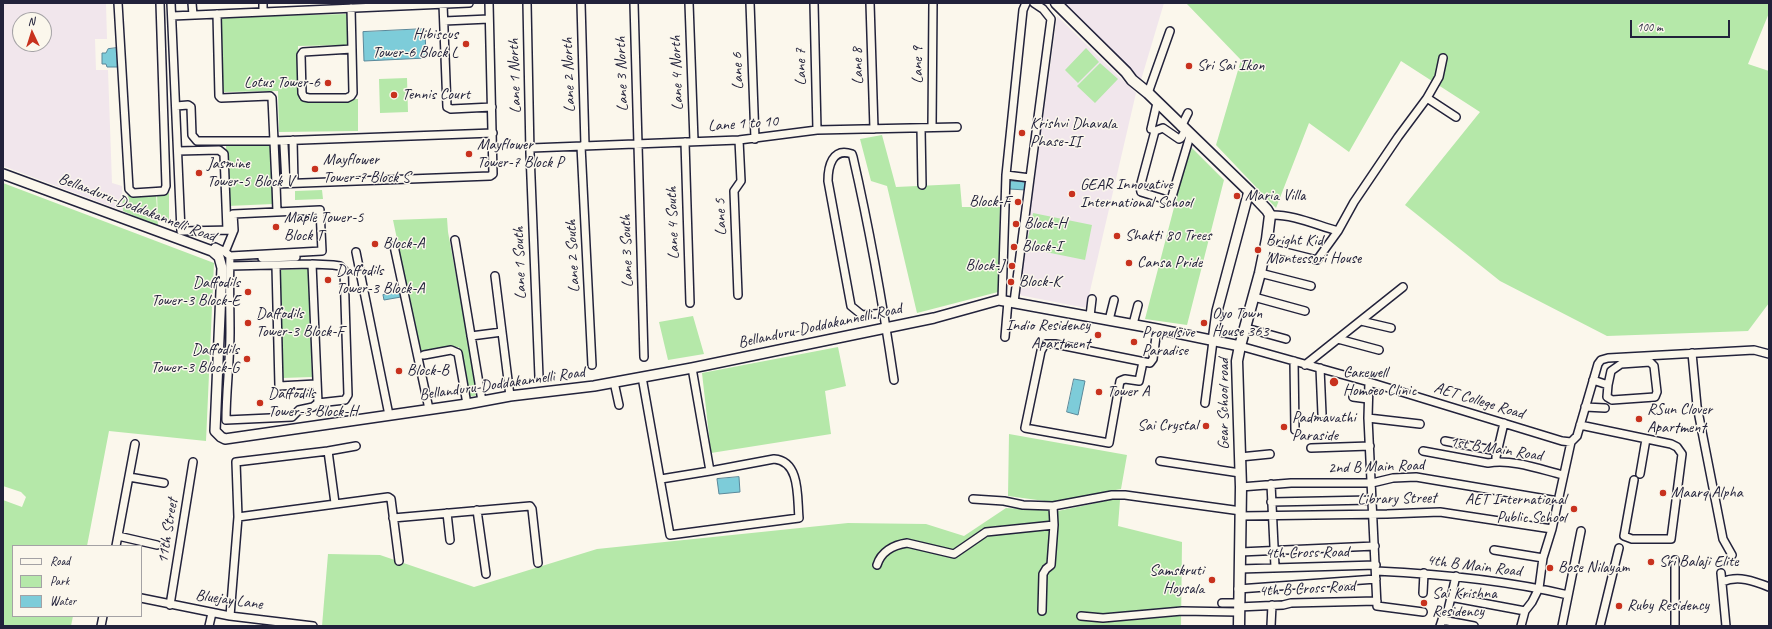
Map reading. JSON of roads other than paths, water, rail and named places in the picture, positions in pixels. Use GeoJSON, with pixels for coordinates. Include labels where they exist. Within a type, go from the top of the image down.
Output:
{"type":"FeatureCollection","features":[{"type":"Feature","properties":{"kind":"main road"},"geometry":{"type":"LineString","coordinates":[[1056,3],[1126,72],[1129,78]]}},
{"type":"Feature","properties":{"kind":"main road"},"geometry":{"type":"LineString","coordinates":[[1042,4],[1122,76],[1129,78],[1162,104],[1186,131],[1249,191],[1268,210],[1270,214]]}},
{"type":"Feature","properties":{"kind":"main road","name":"Gear School road"},"geometry":{"type":"LineString","coordinates":[[1239,626],[1238,589],[1241,487],[1237,361],[1260,273],[1270,214]]}},
{"type":"Feature","properties":{"kind":"street"},"geometry":{"type":"LineString","coordinates":[[118,3],[128,189],[133,193],[164,191],[166,189],[160,3]]}},
{"type":"Feature","properties":{"kind":"street"},"geometry":{"type":"LineString","coordinates":[[171,3],[181,230],[230,230]]}},
{"type":"Feature","properties":{"kind":"street"},"geometry":{"type":"LineString","coordinates":[[192,3],[193,15]]}},
{"type":"Feature","properties":{"kind":"street"},"geometry":{"type":"LineString","coordinates":[[263,3],[263,12]]}},
{"type":"Feature","properties":{"kind":"street"},"geometry":{"type":"LineString","coordinates":[[290,3],[291,11]]}},
{"type":"Feature","properties":{"kind":"street"},"geometry":{"type":"LineString","coordinates":[[172,16],[351,8],[379,5],[469,3]]}},
{"type":"Feature","properties":{"kind":"street"},"geometry":{"type":"LineString","coordinates":[[276,184],[490,176],[493,174],[489,3]]}},
{"type":"Feature","properties":{"kind":"street","name":"Lane 1 North"},"geometry":{"type":"LineString","coordinates":[[527,3],[531,148]]}},
{"type":"Feature","properties":{"kind":"street","name":"Lane 2 North"},"geometry":{"type":"LineString","coordinates":[[581,3],[583,146]]}},
{"type":"Feature","properties":{"kind":"street","name":"Lane 3 North"},"geometry":{"type":"LineString","coordinates":[[634,3],[639,144]]}},
{"type":"Feature","properties":{"kind":"street","name":"Lane 4 North"},"geometry":{"type":"LineString","coordinates":[[689,3],[694,141]]}},
{"type":"Feature","properties":{"kind":"street","name":"Lane 6"},"geometry":{"type":"LineString","coordinates":[[750,3],[755,139]]}},
{"type":"Feature","properties":{"kind":"street","name":"Lane 7"},"geometry":{"type":"LineString","coordinates":[[814,3],[817,130]]}},
{"type":"Feature","properties":{"kind":"street","name":"Lane 8"},"geometry":{"type":"LineString","coordinates":[[870,3],[874,128]]}},
{"type":"Feature","properties":{"kind":"street","name":"Lane 9"},"geometry":{"type":"LineString","coordinates":[[932,127],[933,3]]}},
{"type":"Feature","properties":{"kind":"street"},"geometry":{"type":"LineString","coordinates":[[1008,301],[1006,176],[1023,10],[1026,3]]}},
{"type":"Feature","properties":{"kind":"street"},"geometry":{"type":"LineString","coordinates":[[443,4],[447,107],[451,109],[492,108]]}},
{"type":"Feature","properties":{"kind":"street"},"geometry":{"type":"LineString","coordinates":[[1005,337],[1008,301],[1030,178],[1051,19],[1042,4]]}},
{"type":"Feature","properties":{"kind":"street"},"geometry":{"type":"LineString","coordinates":[[351,8],[352,48],[353,93],[351,96],[304,97],[302,93],[301,55],[303,52],[352,48]]}},
{"type":"Feature","properties":{"kind":"street"},"geometry":{"type":"LineString","coordinates":[[217,14],[219,96],[221,98],[270,96],[272,98],[277,212]]}},
{"type":"Feature","properties":{"kind":"street"},"geometry":{"type":"LineString","coordinates":[[444,21],[489,19]]}},
{"type":"Feature","properties":{"kind":"street"},"geometry":{"type":"LineString","coordinates":[[1148,93],[1170,31]]}},
{"type":"Feature","properties":{"kind":"street"},"geometry":{"type":"LineString","coordinates":[[1265,247],[1317,260],[1338,231],[1354,202],[1398,137],[1427,98],[1439,77],[1443,58]]}},
{"type":"Feature","properties":{"kind":"street"},"geometry":{"type":"LineString","coordinates":[[1427,98],[1456,117]]}},
{"type":"Feature","properties":{"kind":"street"},"geometry":{"type":"LineString","coordinates":[[1151,129],[1162,104]]}},
{"type":"Feature","properties":{"kind":"street"},"geometry":{"type":"LineString","coordinates":[[176,106],[188,105],[191,107],[192,135],[196,141],[274,141],[493,133]]}},
{"type":"Feature","properties":{"kind":"street"},"geometry":{"type":"LineString","coordinates":[[1186,131],[1179,139],[1163,128],[1155,130],[1140,187],[1141,192],[1171,200],[1186,131],[1188,114]]}},
{"type":"Feature","properties":{"kind":"street","name":"Lane 1 to 10"},"geometry":{"type":"LineString","coordinates":[[531,148],[755,139],[817,130],[957,127]]}},
{"type":"Feature","properties":{"kind":"street"},"geometry":{"type":"LineString","coordinates":[[921,128],[922,185]]}},
{"type":"Feature","properties":{"kind":"street"},"geometry":{"type":"LineString","coordinates":[[293,140],[294,183]]}},
{"type":"Feature","properties":{"kind":"street","name":"Lane 5"},"geometry":{"type":"LineString","coordinates":[[738,295],[734,191],[741,181],[739,140]]}},
{"type":"Feature","properties":{"kind":"street","name":"Lane 4 South"},"geometry":{"type":"LineString","coordinates":[[685,142],[690,303]]}},
{"type":"Feature","properties":{"kind":"street","name":"Lane 3 South"},"geometry":{"type":"LineString","coordinates":[[639,144],[644,357]]}},
{"type":"Feature","properties":{"kind":"street"},"geometry":{"type":"LineString","coordinates":[[284,145],[286,184]]}},
{"type":"Feature","properties":{"kind":"street","name":"Lane 2 South"},"geometry":{"type":"LineString","coordinates":[[583,146],[592,366]]}},
{"type":"Feature","properties":{"kind":"street","name":"Lane 1 South"},"geometry":{"type":"LineString","coordinates":[[531,148],[538,377]]}},
{"type":"Feature","properties":{"kind":"street"},"geometry":{"type":"LineString","coordinates":[[178,151],[219,150],[224,154],[230,230]]}},
{"type":"Feature","properties":{"kind":"street"},"geometry":{"type":"LineString","coordinates":[[884,313],[862,315],[851,306],[828,181],[829,163],[838,154],[848,152],[852,154],[853,157],[864,204],[887,328],[894,380]]}},
{"type":"Feature","properties":{"kind":"street","name":"Bellanduru-Doddakannelli Road"},"geometry":{"type":"LineString","coordinates":[[3,174],[212,251],[219,258],[222,262],[215,431],[221,437],[226,439],[642,377],[934,318],[999,300],[1133,324],[1158,329],[1180,336],[1240,346]]}},
{"type":"Feature","properties":{"kind":"street"},"geometry":{"type":"LineString","coordinates":[[1006,176],[1030,178]]}},
{"type":"Feature","properties":{"kind":"street"},"geometry":{"type":"LineString","coordinates":[[1205,403],[1217,312],[1249,191]]}},
{"type":"Feature","properties":{"kind":"street"},"geometry":{"type":"LineString","coordinates":[[212,251],[214,247],[228,254],[322,251],[320,210],[233,214],[228,254],[230,266],[230,335],[226,420],[292,417],[299,410],[313,407],[318,403],[345,400],[348,395],[345,271],[340,266],[312,264],[230,266]]}},
{"type":"Feature","properties":{"kind":"street"},"geometry":{"type":"LineString","coordinates":[[1270,214],[1280,214],[1338,231]]}},
{"type":"Feature","properties":{"kind":"street"},"geometry":{"type":"LineString","coordinates":[[455,240],[482,401]]}},
{"type":"Feature","properties":{"kind":"street"},"geometry":{"type":"LineString","coordinates":[[394,246],[429,409]]}},
{"type":"Feature","properties":{"kind":"street"},"geometry":{"type":"LineString","coordinates":[[356,252],[389,415]]}},
{"type":"Feature","properties":{"kind":"street"},"geometry":{"type":"LineString","coordinates":[[256,254],[256,258],[296,257]]}},
{"type":"Feature","properties":{"kind":"street"},"geometry":{"type":"LineString","coordinates":[[312,264],[318,403]]}},
{"type":"Feature","properties":{"kind":"street"},"geometry":{"type":"LineString","coordinates":[[276,266],[279,386],[316,384]]}},
{"type":"Feature","properties":{"kind":"street"},"geometry":{"type":"LineString","coordinates":[[1260,273],[1311,286]]}},
{"type":"Feature","properties":{"kind":"street"},"geometry":{"type":"LineString","coordinates":[[494,276],[510,396]]}},
{"type":"Feature","properties":{"kind":"street"},"geometry":{"type":"LineString","coordinates":[[1305,365],[1403,287]]}},
{"type":"Feature","properties":{"kind":"street"},"geometry":{"type":"LineString","coordinates":[[1254,297],[1305,311]]}},
{"type":"Feature","properties":{"kind":"street"},"geometry":{"type":"LineString","coordinates":[[1090,316],[1092,299]]}},
{"type":"Feature","properties":{"kind":"street"},"geometry":{"type":"LineString","coordinates":[[1109,320],[1114,300]]}},
{"type":"Feature","properties":{"kind":"street"},"geometry":{"type":"LineString","coordinates":[[1133,324],[1138,305]]}},
{"type":"Feature","properties":{"kind":"street"},"geometry":{"type":"LineString","coordinates":[[1360,321],[1391,328]]}},
{"type":"Feature","properties":{"kind":"street"},"geometry":{"type":"LineString","coordinates":[[1246,328],[1286,339]]}},
{"type":"Feature","properties":{"kind":"street"},"geometry":{"type":"LineString","coordinates":[[1143,362],[1139,381],[1125,379],[1120,381],[1109,443],[1025,428],[1041,351],[1045,344],[1055,344],[1150,363],[1153,359],[1158,329]]}},
{"type":"Feature","properties":{"kind":"street"},"geometry":{"type":"LineString","coordinates":[[471,336],[502,332]]}},
{"type":"Feature","properties":{"kind":"street"},"geometry":{"type":"LineString","coordinates":[[1338,339],[1379,350]]}},
{"type":"Feature","properties":{"kind":"street","name":"AET College Road"},"geometry":{"type":"LineString","coordinates":[[1240,346],[1369,382],[1562,441],[1571,442]]}},
{"type":"Feature","properties":{"kind":"street"},"geometry":{"type":"LineString","coordinates":[[424,355],[451,350],[458,353],[467,404]]}},
{"type":"Feature","properties":{"kind":"street"},"geometry":{"type":"LineString","coordinates":[[1521,626],[1525,611],[1532,602],[1539,588],[1543,558],[1552,529],[1571,442],[1577,436],[1598,364],[1604,358],[1754,350],[1769,354]]}},
{"type":"Feature","properties":{"kind":"street"},"geometry":{"type":"LineString","coordinates":[[1692,353],[1697,406],[1704,445],[1723,538],[1732,555]]}},
{"type":"Feature","properties":{"kind":"street"},"geometry":{"type":"LineString","coordinates":[[1294,361],[1295,430]]}},
{"type":"Feature","properties":{"kind":"street"},"geometry":{"type":"LineString","coordinates":[[1650,362],[1654,366],[1657,392],[1655,397],[1612,400],[1607,398],[1608,385],[1610,371],[1617,365],[1650,362]]}},
{"type":"Feature","properties":{"kind":"street"},"geometry":{"type":"LineString","coordinates":[[692,368],[710,471]]}},
{"type":"Feature","properties":{"kind":"street"},"geometry":{"type":"LineString","coordinates":[[1320,368],[1322,414]]}},
{"type":"Feature","properties":{"kind":"street"},"geometry":{"type":"LineString","coordinates":[[642,377],[670,535],[799,518],[794,473],[788,464],[774,459],[661,479]]}},
{"type":"Feature","properties":{"kind":"street"},"geometry":{"type":"LineString","coordinates":[[1594,380],[1608,385]]}},
{"type":"Feature","properties":{"kind":"street"},"geometry":{"type":"LineString","coordinates":[[614,382],[619,405]]}},
{"type":"Feature","properties":{"kind":"street","name":"4th B Cross Road"},"geometry":{"type":"LineString","coordinates":[[1369,382],[1368,418],[1377,606],[1423,612]]}},
{"type":"Feature","properties":{"kind":"street"},"geometry":{"type":"LineString","coordinates":[[1353,397],[1368,399]]}},
{"type":"Feature","properties":{"kind":"street"},"geometry":{"type":"LineString","coordinates":[[1585,407],[1605,408]]}},
{"type":"Feature","properties":{"kind":"street"},"geometry":{"type":"LineString","coordinates":[[1368,418],[1420,424]]}},
{"type":"Feature","properties":{"kind":"street"},"geometry":{"type":"LineString","coordinates":[[1496,462],[1497,451],[1504,423]]}},
{"type":"Feature","properties":{"kind":"street"},"geometry":{"type":"LineString","coordinates":[[1580,425],[1671,444],[1677,447],[1682,454],[1671,539],[1632,539],[1624,536],[1634,480]]}},
{"type":"Feature","properties":{"kind":"street"},"geometry":{"type":"LineString","coordinates":[[1640,474],[1646,439]]}},
{"type":"Feature","properties":{"kind":"street"},"geometry":{"type":"LineString","coordinates":[[1445,441],[1497,451]]}},
{"type":"Feature","properties":{"kind":"street"},"geometry":{"type":"LineString","coordinates":[[116,545],[135,444]]}},
{"type":"Feature","properties":{"kind":"street"},"geometry":{"type":"LineString","coordinates":[[230,616],[238,517],[236,462],[328,451],[356,446]]}},
{"type":"Feature","properties":{"kind":"street"},"geometry":{"type":"LineString","coordinates":[[1311,448],[1370,446]]}},
{"type":"Feature","properties":{"kind":"street"},"geometry":{"type":"LineString","coordinates":[[328,451],[335,503]]}},
{"type":"Feature","properties":{"kind":"street","name":"1st B Main Road"},"geometry":{"type":"LineString","coordinates":[[1423,451],[1488,463],[1516,463],[1563,475]]}},
{"type":"Feature","properties":{"kind":"street"},"geometry":{"type":"LineString","coordinates":[[1240,457],[1270,454]]}},
{"type":"Feature","properties":{"kind":"street"},"geometry":{"type":"LineString","coordinates":[[1160,461],[1240,473]]}},
{"type":"Feature","properties":{"kind":"street","name":"11th Street"},"geometry":{"type":"LineString","coordinates":[[170,605],[193,462]]}},
{"type":"Feature","properties":{"kind":"street"},"geometry":{"type":"LineString","coordinates":[[129,477],[164,483]]}},
{"type":"Feature","properties":{"kind":"street","name":"2nd B Main Road"},"geometry":{"type":"LineString","coordinates":[[1241,487],[1291,483],[1372,483],[1393,478],[1416,477],[1558,502]]}},
{"type":"Feature","properties":{"kind":"street"},"geometry":{"type":"LineString","coordinates":[[1271,484],[1275,567]]}},
{"type":"Feature","properties":{"kind":"street","name":"Library Street"},"geometry":{"type":"LineString","coordinates":[[973,499],[1004,501],[1023,505],[1054,506],[1107,496],[1125,495],[1241,514],[1373,514],[1440,512],[1552,529]]}},
{"type":"Feature","properties":{"kind":"street"},"geometry":{"type":"LineString","coordinates":[[238,517],[388,497],[391,499],[399,561]]}},
{"type":"Feature","properties":{"kind":"street"},"geometry":{"type":"LineString","coordinates":[[1271,502],[1372,500]]}},
{"type":"Feature","properties":{"kind":"street"},"geometry":{"type":"LineString","coordinates":[[393,518],[530,506],[532,509],[538,564]]}},
{"type":"Feature","properties":{"kind":"street"},"geometry":{"type":"LineString","coordinates":[[1042,611],[1043,574],[1051,565],[1054,506]]}},
{"type":"Feature","properties":{"kind":"street"},"geometry":{"type":"LineString","coordinates":[[477,510],[486,574]]}},
{"type":"Feature","properties":{"kind":"street"},"geometry":{"type":"LineString","coordinates":[[447,513],[450,540]]}},
{"type":"Feature","properties":{"kind":"street"},"geometry":{"type":"LineString","coordinates":[[877,565],[882,555],[899,544],[907,543],[954,554],[986,532],[1054,525]]}},
{"type":"Feature","properties":{"kind":"street"},"geometry":{"type":"LineString","coordinates":[[1562,626],[1581,531]]}},
{"type":"Feature","properties":{"kind":"street"},"geometry":{"type":"LineString","coordinates":[[118,536],[157,545]]}},
{"type":"Feature","properties":{"kind":"street"},"geometry":{"type":"LineString","coordinates":[[1240,552],[1375,546]]}},
{"type":"Feature","properties":{"kind":"street"},"geometry":{"type":"LineString","coordinates":[[1600,626],[1609,599],[1619,548]]}},
{"type":"Feature","properties":{"kind":"street"},"geometry":{"type":"LineString","coordinates":[[1494,550],[1543,558]]}},
{"type":"Feature","properties":{"kind":"street"},"geometry":{"type":"LineString","coordinates":[[1673,562],[1675,626]]}},
{"type":"Feature","properties":{"kind":"street","name":"4th Cross Road"},"geometry":{"type":"LineString","coordinates":[[1239,569],[1275,567],[1376,572]]}},
{"type":"Feature","properties":{"kind":"street"},"geometry":{"type":"LineString","coordinates":[[1238,589],[1376,572]]}},
{"type":"Feature","properties":{"kind":"street","name":"4th B Main Road"},"geometry":{"type":"LineString","coordinates":[[1376,572],[1424,573],[1456,576],[1539,588],[1568,595]]}},
{"type":"Feature","properties":{"kind":"street"},"geometry":{"type":"LineString","coordinates":[[1423,593],[1424,573]]}},
{"type":"Feature","properties":{"kind":"street"},"geometry":{"type":"LineString","coordinates":[[1721,573],[1726,626]]}},
{"type":"Feature","properties":{"kind":"street"},"geometry":{"type":"LineString","coordinates":[[1456,576],[1448,610],[1441,623],[1474,626]]}},
{"type":"Feature","properties":{"kind":"street"},"geometry":{"type":"LineString","coordinates":[[1722,582],[1729,579],[1740,578],[1769,587]]}},
{"type":"Feature","properties":{"kind":"street"},"geometry":{"type":"LineString","coordinates":[[1450,597],[1525,611]]}},
{"type":"Feature","properties":{"kind":"street","name":"Bluejay Lane"},"geometry":{"type":"LineString","coordinates":[[142,598],[262,622],[313,626]]}},
{"type":"Feature","properties":{"kind":"street","name":"4th B Cross Road"},"geometry":{"type":"LineString","coordinates":[[1238,608],[1336,601],[1377,601]]}},
{"type":"Feature","properties":{"kind":"street"},"geometry":{"type":"LineString","coordinates":[[1222,603],[1238,608]]}},
{"type":"Feature","properties":{"kind":"street"},"geometry":{"type":"LineString","coordinates":[[1271,626],[1272,605]]}},
{"type":"Feature","properties":{"kind":"street"},"geometry":{"type":"LineString","coordinates":[[1081,616],[1109,617],[1238,608]]}},
{"type":"Feature","properties":{"kind":"street"},"geometry":{"type":"LineString","coordinates":[[209,626],[212,613]]}},
{"type":"Feature","properties":{"kind":"water"},"geometry":{"type":"Polygon","coordinates":[[[425,29],[426,58],[364,61],[363,32],[425,29]]]}},
{"type":"Feature","properties":{"kind":"water"},"geometry":{"type":"Polygon","coordinates":[[[117,48],[118,67],[107,67],[106,64],[102,64],[102,53],[106,53],[108,49],[117,48]]]}},
{"type":"Feature","properties":{"kind":"water"},"geometry":{"type":"Polygon","coordinates":[[[1009,181],[1027,182],[1026,190],[1009,189],[1009,181]]]}},
{"type":"Feature","properties":{"kind":"water"},"geometry":{"type":"Polygon","coordinates":[[[400,291],[401,297],[384,300],[383,295],[400,291]]]}},
{"type":"Feature","properties":{"kind":"water"},"geometry":{"type":"Polygon","coordinates":[[[1074,379],[1085,381],[1078,415],[1067,412],[1074,379]]]}},
{"type":"Feature","properties":{"kind":"water"},"geometry":{"type":"Polygon","coordinates":[[[739,477],[740,492],[719,494],[717,479],[739,477]]]}},
{"type":"Feature","properties":{"kind":"place","name":"Hibiscus Tower-6 Block L"},"geometry":{"type":"Point","coordinates":[466,44]}},
{"type":"Feature","properties":{"kind":"place","name":"Sri Sai Ikon"},"geometry":{"type":"Point","coordinates":[1189,66]}},
{"type":"Feature","properties":{"kind":"place","name":"Lotus Tower-6"},"geometry":{"type":"Point","coordinates":[328,83]}},
{"type":"Feature","properties":{"kind":"place","name":"Tennis Court"},"geometry":{"type":"Point","coordinates":[394,95]}},
{"type":"Feature","properties":{"kind":"place","name":"Krishvi Dhavala Phase-II"},"geometry":{"type":"Point","coordinates":[1022,133]}},
{"type":"Feature","properties":{"kind":"place","name":"Mayflower Tower-7 Block P"},"geometry":{"type":"Point","coordinates":[469,154]}},
{"type":"Feature","properties":{"kind":"place","name":"Mayflower Tower-7 Block S"},"geometry":{"type":"Point","coordinates":[315,169]}},
{"type":"Feature","properties":{"kind":"place","name":"Jasmine Tower-5 Block V"},"geometry":{"type":"Point","coordinates":[199,173]}},
{"type":"Feature","properties":{"kind":"place","name":"GEAR Innovative International School"},"geometry":{"type":"Point","coordinates":[1072,194]}},
{"type":"Feature","properties":{"kind":"place","name":"Maria Villa"},"geometry":{"type":"Point","coordinates":[1237,196]}},
{"type":"Feature","properties":{"kind":"place","name":"Block-F"},"geometry":{"type":"Point","coordinates":[1018,202]}},
{"type":"Feature","properties":{"kind":"place","name":"Block-H"},"geometry":{"type":"Point","coordinates":[1016,224]}},
{"type":"Feature","properties":{"kind":"place","name":"Maple Tower-5 Block T"},"geometry":{"type":"Point","coordinates":[276,227]}},
{"type":"Feature","properties":{"kind":"place","name":"Shakti 80 Trees"},"geometry":{"type":"Point","coordinates":[1117,236]}},
{"type":"Feature","properties":{"kind":"place","name":"Block-A"},"geometry":{"type":"Point","coordinates":[375,244]}},
{"type":"Feature","properties":{"kind":"place","name":"Block-I"},"geometry":{"type":"Point","coordinates":[1014,247]}},
{"type":"Feature","properties":{"kind":"place","name":"Bright Kid Montessori House"},"geometry":{"type":"Point","coordinates":[1258,250]}},
{"type":"Feature","properties":{"kind":"place","name":"Cansa Pride"},"geometry":{"type":"Point","coordinates":[1129,263]}},
{"type":"Feature","properties":{"kind":"place","name":"Block-J"},"geometry":{"type":"Point","coordinates":[1012,266]}},
{"type":"Feature","properties":{"kind":"place","name":"Daffodils Tower-3 Block-A"},"geometry":{"type":"Point","coordinates":[328,280]}},
{"type":"Feature","properties":{"kind":"place","name":"Block-K"},"geometry":{"type":"Point","coordinates":[1011,282]}},
{"type":"Feature","properties":{"kind":"place","name":"Daffodils Tower-3 Block-E"},"geometry":{"type":"Point","coordinates":[248,292]}},
{"type":"Feature","properties":{"kind":"place","name":"Daffodils Tower-3 Block-F"},"geometry":{"type":"Point","coordinates":[248,323]}},
{"type":"Feature","properties":{"kind":"place","name":"Oyo Town House 363"},"geometry":{"type":"Point","coordinates":[1204,323]}},
{"type":"Feature","properties":{"kind":"place","name":"Indio Residency Apartment"},"geometry":{"type":"Point","coordinates":[1098,335]}},
{"type":"Feature","properties":{"kind":"place","name":"Propulsive Paradise"},"geometry":{"type":"Point","coordinates":[1134,342]}},
{"type":"Feature","properties":{"kind":"place","name":"Daffodils Tower-3 Block-G"},"geometry":{"type":"Point","coordinates":[247,359]}},
{"type":"Feature","properties":{"kind":"place","name":"Block-B"},"geometry":{"type":"Point","coordinates":[399,371]}},
{"type":"Feature","properties":{"kind":"place","name":"Carewell Homoeo Clinic"},"geometry":{"type":"Point","coordinates":[1334,382]}},
{"type":"Feature","properties":{"kind":"place","name":"Tower A"},"geometry":{"type":"Point","coordinates":[1099,392]}},
{"type":"Feature","properties":{"kind":"place","name":"Daffodils Tower-3 Block-H"},"geometry":{"type":"Point","coordinates":[260,403]}},
{"type":"Feature","properties":{"kind":"place","name":"RSun Clover Apartment"},"geometry":{"type":"Point","coordinates":[1639,419]}},
{"type":"Feature","properties":{"kind":"place","name":"Sai Crystal"},"geometry":{"type":"Point","coordinates":[1206,426]}},
{"type":"Feature","properties":{"kind":"place","name":"Padmavathi Paraside"},"geometry":{"type":"Point","coordinates":[1284,427]}},
{"type":"Feature","properties":{"kind":"place","name":"Maarq Alpha"},"geometry":{"type":"Point","coordinates":[1663,493]}},
{"type":"Feature","properties":{"kind":"place","name":"AET International Public School"},"geometry":{"type":"Point","coordinates":[1574,509]}},
{"type":"Feature","properties":{"kind":"place","name":"Sri Balaji Elite"},"geometry":{"type":"Point","coordinates":[1651,562]}},
{"type":"Feature","properties":{"kind":"place","name":"Bose Nilayam"},"geometry":{"type":"Point","coordinates":[1550,568]}},
{"type":"Feature","properties":{"kind":"place","name":"Samskruti Hoysala"},"geometry":{"type":"Point","coordinates":[1212,580]}},
{"type":"Feature","properties":{"kind":"place","name":"Sai Krishna Residency"},"geometry":{"type":"Point","coordinates":[1424,603]}},
{"type":"Feature","properties":{"kind":"place","name":"Ruby Residency"},"geometry":{"type":"Point","coordinates":[1619,606]}}]}
